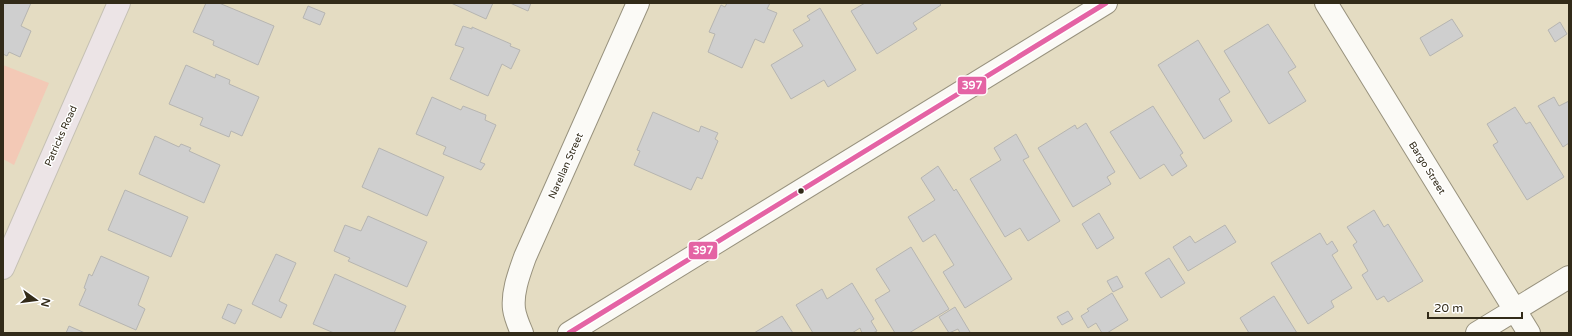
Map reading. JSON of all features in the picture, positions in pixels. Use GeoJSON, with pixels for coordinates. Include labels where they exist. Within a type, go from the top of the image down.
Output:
{"type":"FeatureCollection","features":[{"type":"Feature","properties":{"kind":"main road","name":"Patricks Road"},"geometry":{"type":"LineString","coordinates":[[3,268],[120,3]]}},
{"type":"Feature","properties":{"kind":"street","name":"Narellan Street"},"geometry":{"type":"LineString","coordinates":[[522,333],[514,310],[513,299],[517,279],[525,257],[638,3]]}},
{"type":"Feature","properties":{"kind":"street"},"geometry":{"type":"LineString","coordinates":[[569,333],[1106,3]]}},
{"type":"Feature","properties":{"kind":"street","name":"Bargo Street"},"geometry":{"type":"LineString","coordinates":[[1326,3],[1529,333]]}},
{"type":"Feature","properties":{"kind":"street"},"geometry":{"type":"LineString","coordinates":[[1477,333],[1569,276]]}},
{"type":"Feature","properties":{"kind":"shaded area"},"geometry":{"type":"Polygon","coordinates":[[[3,65],[49,83],[14,165],[3,159],[3,65]]]}},
{"type":"Feature","properties":{"kind":"building"},"geometry":{"type":"Polygon","coordinates":[[[3,3],[31,3],[21,26],[31,31],[20,57],[9,52],[7,56],[3,54],[3,3]]]}},
{"type":"Feature","properties":{"kind":"building"},"geometry":{"type":"Polygon","coordinates":[[[206,3],[219,3],[274,26],[258,65],[213,45],[214,41],[193,32],[206,3]]]}},
{"type":"Feature","properties":{"kind":"building"},"geometry":{"type":"Polygon","coordinates":[[[451,3],[493,3],[486,19],[451,3]]]}},
{"type":"Feature","properties":{"kind":"building"},"geometry":{"type":"Polygon","coordinates":[[[510,3],[531,3],[528,11],[510,3]]]}},
{"type":"Feature","properties":{"kind":"building"},"geometry":{"type":"Polygon","coordinates":[[[727,3],[770,3],[767,9],[777,13],[764,43],[755,39],[742,68],[708,52],[715,34],[709,32],[721,5],[725,7],[727,3]]]}},
{"type":"Feature","properties":{"kind":"building"},"geometry":{"type":"Polygon","coordinates":[[[865,3],[939,3],[941,5],[913,23],[917,29],[877,54],[851,11],[865,3]]]}},
{"type":"Feature","properties":{"kind":"building"},"geometry":{"type":"Polygon","coordinates":[[[308,6],[325,13],[320,25],[303,18],[308,6]]]}},
{"type":"Feature","properties":{"kind":"building"},"geometry":{"type":"Polygon","coordinates":[[[820,8],[856,70],[828,87],[824,80],[791,99],[771,65],[803,46],[793,30],[810,20],[807,16],[820,8]]]}},
{"type":"Feature","properties":{"kind":"building"},"geometry":{"type":"Polygon","coordinates":[[[1452,19],[1463,36],[1430,56],[1420,38],[1452,19]]]}},
{"type":"Feature","properties":{"kind":"building"},"geometry":{"type":"Polygon","coordinates":[[[1560,22],[1567,34],[1555,42],[1548,30],[1560,22]]]}},
{"type":"Feature","properties":{"kind":"building"},"geometry":{"type":"Polygon","coordinates":[[[1268,24],[1296,67],[1288,72],[1306,101],[1269,124],[1224,51],[1268,24]]]}},
{"type":"Feature","properties":{"kind":"building"},"geometry":{"type":"Polygon","coordinates":[[[463,26],[472,29],[472,27],[511,44],[510,46],[520,50],[511,69],[502,64],[488,96],[450,79],[464,48],[455,45],[463,26]]]}},
{"type":"Feature","properties":{"kind":"building"},"geometry":{"type":"Polygon","coordinates":[[[1198,40],[1230,92],[1219,99],[1232,121],[1204,139],[1158,65],[1198,40]]]}},
{"type":"Feature","properties":{"kind":"building"},"geometry":{"type":"Polygon","coordinates":[[[186,65],[215,78],[216,74],[230,80],[229,84],[259,97],[242,136],[231,131],[229,137],[200,125],[203,118],[169,104],[186,65]]]}},
{"type":"Feature","properties":{"kind":"building"},"geometry":{"type":"Polygon","coordinates":[[[432,97],[461,110],[463,106],[486,115],[485,120],[496,125],[480,162],[485,164],[481,170],[443,154],[446,147],[416,134],[432,97]]]}},
{"type":"Feature","properties":{"kind":"building"},"geometry":{"type":"Polygon","coordinates":[[[1554,97],[1559,106],[1569,101],[1569,143],[1563,147],[1538,106],[1554,97]]]}},
{"type":"Feature","properties":{"kind":"building"},"geometry":{"type":"Polygon","coordinates":[[[1153,106],[1183,153],[1180,155],[1187,166],[1172,176],[1164,164],[1140,179],[1110,132],[1153,106]]]}},
{"type":"Feature","properties":{"kind":"building"},"geometry":{"type":"Polygon","coordinates":[[[1515,107],[1526,124],[1530,122],[1564,177],[1527,200],[1493,145],[1498,142],[1487,124],[1515,107]]]}},
{"type":"Feature","properties":{"kind":"building"},"geometry":{"type":"Polygon","coordinates":[[[653,112],[699,132],[701,126],[718,133],[715,139],[718,141],[702,179],[697,177],[691,190],[634,165],[640,151],[637,150],[653,112]]]}},
{"type":"Feature","properties":{"kind":"building"},"geometry":{"type":"Polygon","coordinates":[[[1086,123],[1115,172],[1107,177],[1111,184],[1073,207],[1038,148],[1075,125],[1077,129],[1086,123]]]}},
{"type":"Feature","properties":{"kind":"building"},"geometry":{"type":"Polygon","coordinates":[[[1016,134],[1029,157],[1023,160],[1060,221],[1028,241],[1020,228],[1005,237],[970,179],[1001,160],[994,148],[1016,134]]]}},
{"type":"Feature","properties":{"kind":"building"},"geometry":{"type":"Polygon","coordinates":[[[155,136],[179,147],[181,144],[191,148],[189,151],[220,165],[204,203],[139,174],[155,136]]]}},
{"type":"Feature","properties":{"kind":"building"},"geometry":{"type":"Polygon","coordinates":[[[379,148],[444,177],[427,216],[362,187],[379,148]]]}},
{"type":"Feature","properties":{"kind":"building"},"geometry":{"type":"Polygon","coordinates":[[[938,166],[954,191],[956,189],[1012,279],[965,308],[943,272],[954,265],[935,234],[923,242],[908,217],[935,200],[921,178],[938,166]]]}},
{"type":"Feature","properties":{"kind":"building"},"geometry":{"type":"Polygon","coordinates":[[[125,190],[188,217],[171,257],[108,230],[125,190]]]}},
{"type":"Feature","properties":{"kind":"building"},"geometry":{"type":"Polygon","coordinates":[[[1374,210],[1384,227],[1388,224],[1423,281],[1388,302],[1384,296],[1377,300],[1362,275],[1368,271],[1353,245],[1357,242],[1347,227],[1374,210]]]}},
{"type":"Feature","properties":{"kind":"building"},"geometry":{"type":"Polygon","coordinates":[[[1099,213],[1114,238],[1097,249],[1082,224],[1099,213]]]}},
{"type":"Feature","properties":{"kind":"building"},"geometry":{"type":"Polygon","coordinates":[[[368,216],[427,242],[407,287],[348,261],[350,258],[334,251],[345,225],[361,231],[368,216]]]}},
{"type":"Feature","properties":{"kind":"building"},"geometry":{"type":"Polygon","coordinates":[[[1225,225],[1236,242],[1188,271],[1173,247],[1190,236],[1195,243],[1225,225]]]}},
{"type":"Feature","properties":{"kind":"building"},"geometry":{"type":"Polygon","coordinates":[[[1320,233],[1327,245],[1332,241],[1338,251],[1332,255],[1352,288],[1331,301],[1334,307],[1308,324],[1271,263],[1320,233]]]}},
{"type":"Feature","properties":{"kind":"building"},"geometry":{"type":"Polygon","coordinates":[[[911,247],[949,309],[909,333],[895,333],[875,300],[890,291],[876,269],[911,247]]]}},
{"type":"Feature","properties":{"kind":"building"},"geometry":{"type":"Polygon","coordinates":[[[276,254],[296,263],[279,301],[287,305],[281,318],[252,304],[276,254]]]}},
{"type":"Feature","properties":{"kind":"building"},"geometry":{"type":"Polygon","coordinates":[[[101,256],[149,277],[138,305],[145,309],[136,330],[79,305],[86,289],[84,288],[89,274],[92,276],[101,256]]]}},
{"type":"Feature","properties":{"kind":"building"},"geometry":{"type":"Polygon","coordinates":[[[1169,258],[1185,283],[1161,298],[1145,273],[1169,258]]]}},
{"type":"Feature","properties":{"kind":"building"},"geometry":{"type":"Polygon","coordinates":[[[335,274],[406,306],[394,333],[334,333],[313,324],[335,274]]]}},
{"type":"Feature","properties":{"kind":"building"},"geometry":{"type":"Polygon","coordinates":[[[1117,276],[1123,287],[1113,292],[1107,281],[1117,276]]]}},
{"type":"Feature","properties":{"kind":"building"},"geometry":{"type":"Polygon","coordinates":[[[852,283],[874,319],[871,321],[877,331],[873,333],[862,333],[860,328],[852,333],[813,333],[796,305],[822,289],[827,299],[852,283]]]}},
{"type":"Feature","properties":{"kind":"building"},"geometry":{"type":"Polygon","coordinates":[[[1112,293],[1128,320],[1107,333],[1102,333],[1096,323],[1088,328],[1081,316],[1089,311],[1087,309],[1112,293]]]}},
{"type":"Feature","properties":{"kind":"building"},"geometry":{"type":"Polygon","coordinates":[[[1274,296],[1297,333],[1249,333],[1240,318],[1274,296]]]}},
{"type":"Feature","properties":{"kind":"building"},"geometry":{"type":"Polygon","coordinates":[[[228,304],[242,310],[235,324],[222,318],[228,304]]]}},
{"type":"Feature","properties":{"kind":"building"},"geometry":{"type":"Polygon","coordinates":[[[955,307],[970,332],[960,333],[958,329],[949,333],[939,317],[955,307]]]}},
{"type":"Feature","properties":{"kind":"building"},"geometry":{"type":"Polygon","coordinates":[[[1068,311],[1073,319],[1062,325],[1057,317],[1068,311]]]}},
{"type":"Feature","properties":{"kind":"building"},"geometry":{"type":"Polygon","coordinates":[[[782,316],[793,333],[754,333],[782,316]]]}},
{"type":"Feature","properties":{"kind":"building"},"geometry":{"type":"Polygon","coordinates":[[[69,326],[85,333],[66,333],[69,326]]]}},
{"type":"Feature","properties":{"kind":"transit line","name":"397"},"geometry":{"type":"LineString","coordinates":[[569,333],[1106,3]]}}]}
